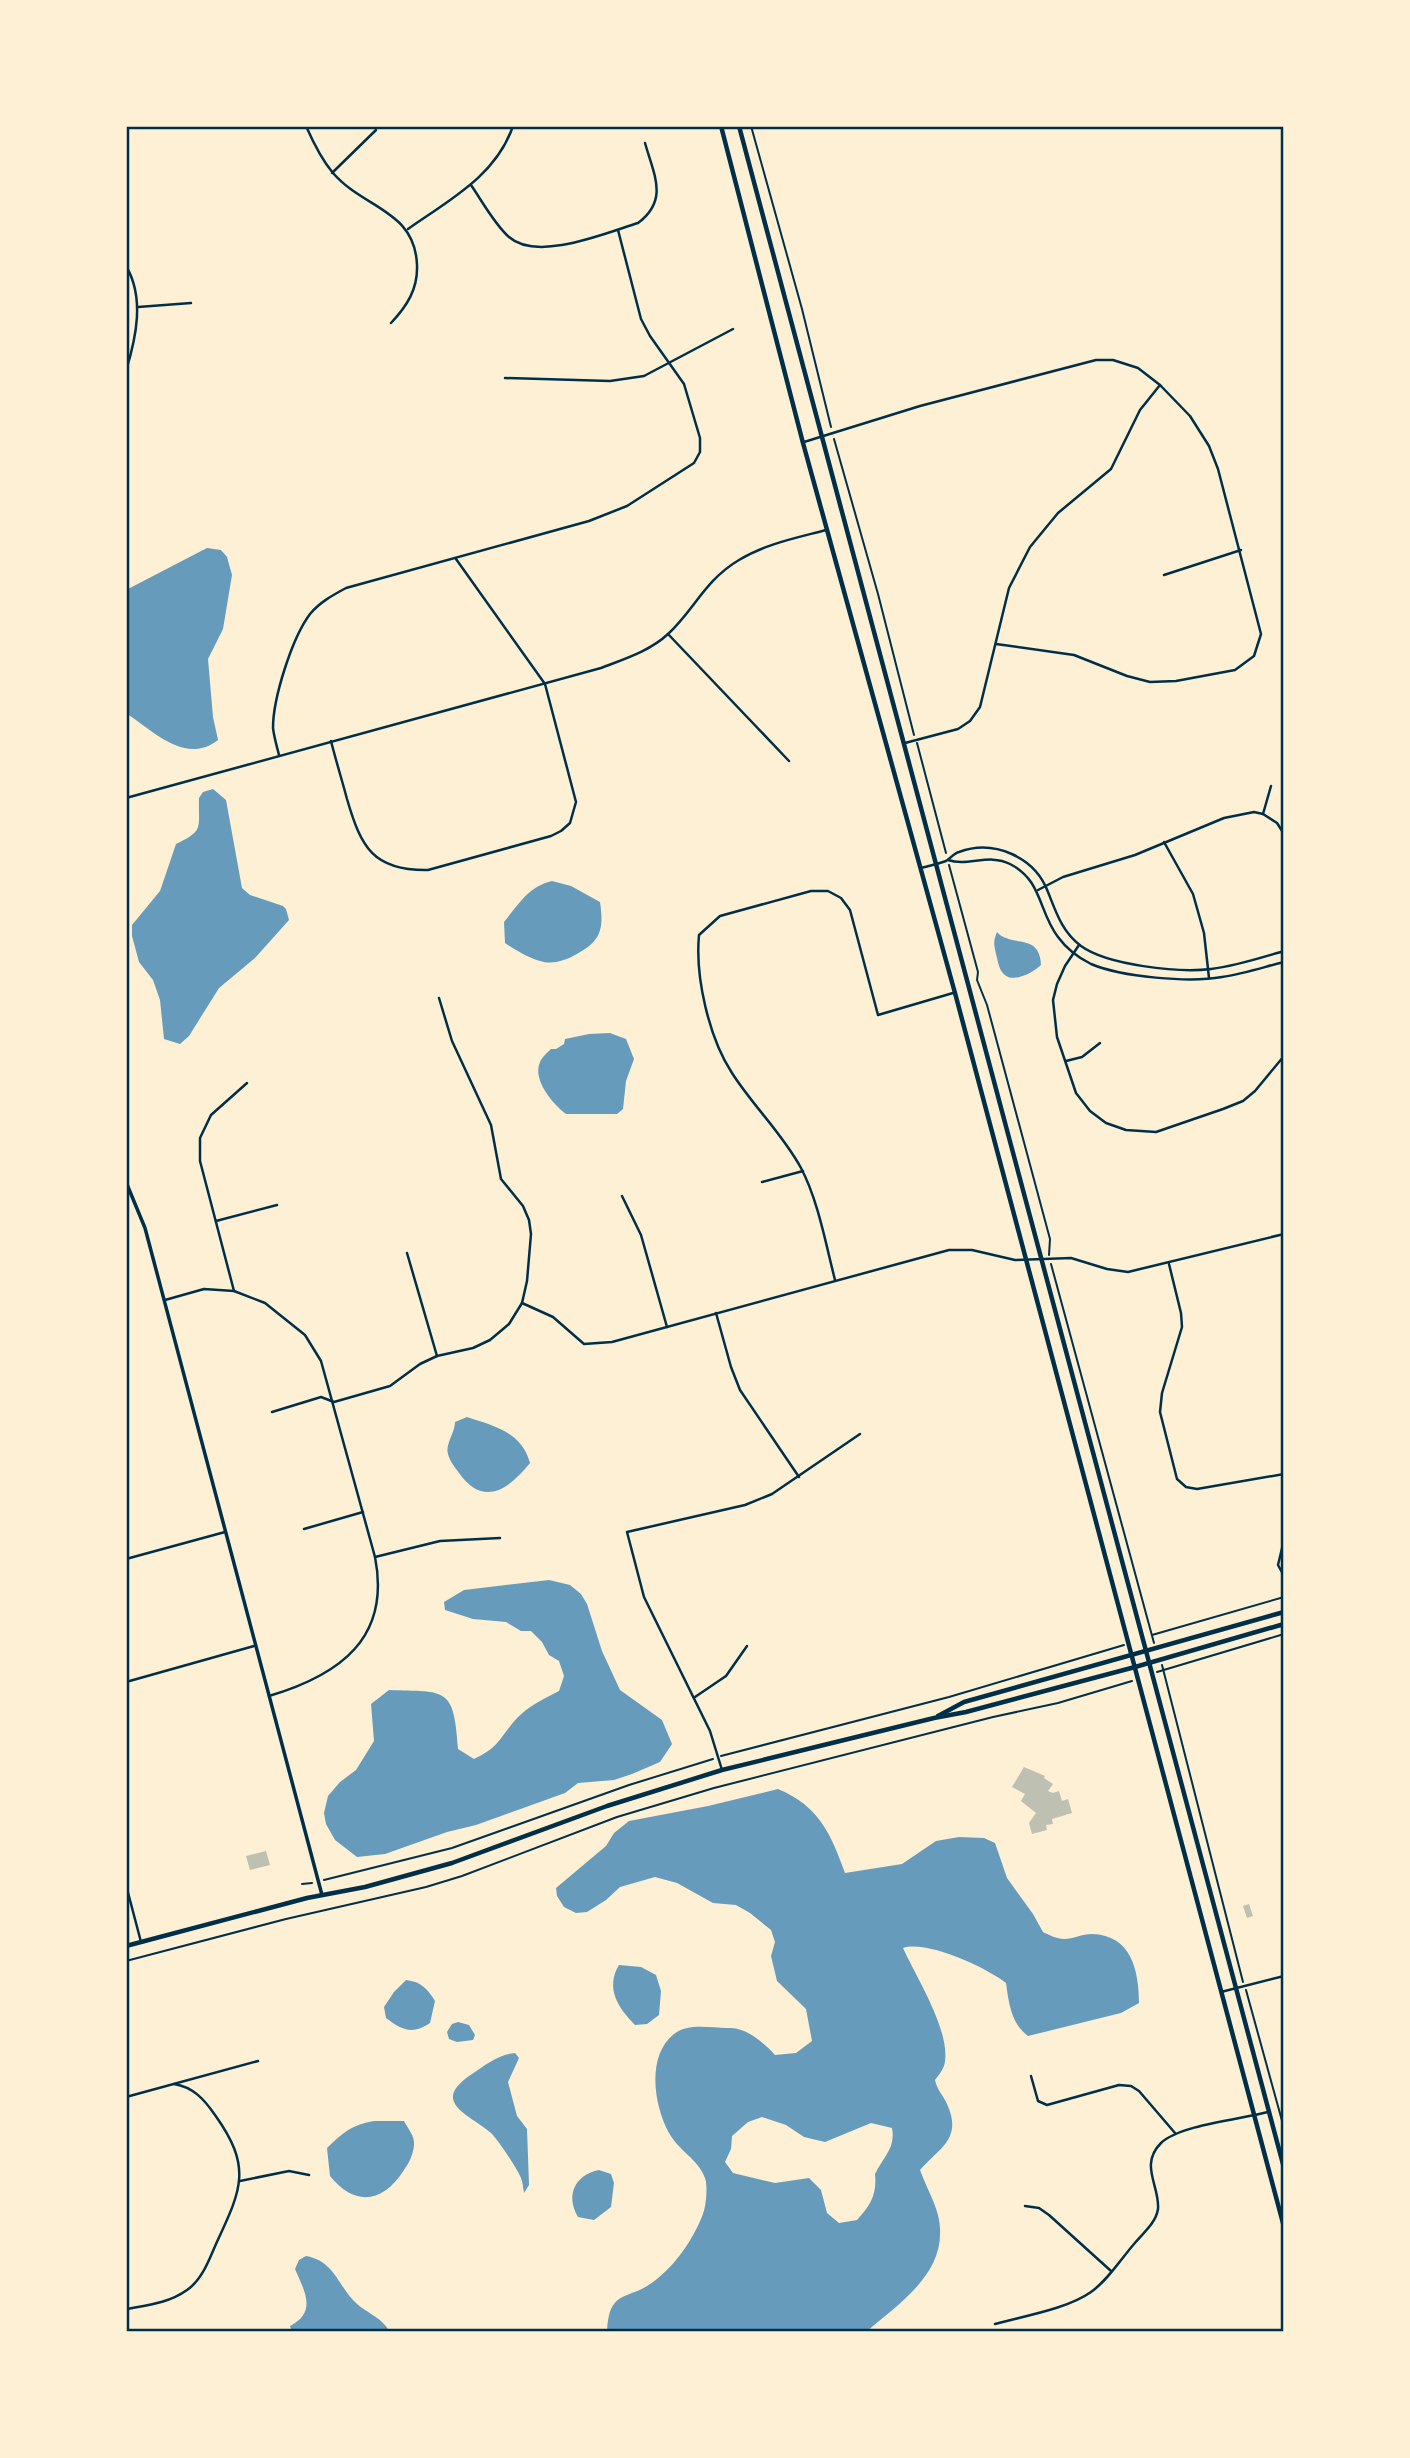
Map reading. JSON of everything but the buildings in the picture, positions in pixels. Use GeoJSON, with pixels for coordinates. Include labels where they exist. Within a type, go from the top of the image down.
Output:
{"type":"FeatureCollection","features":[{"type":"Feature","properties":{"kind":"main road"},"geometry":{"type":"LineString","coordinates":[[721,126],[803,443],[955,993],[1284,2227]]}},
{"type":"Feature","properties":{"kind":"main road"},"geometry":{"type":"LineString","coordinates":[[739,126],[1284,2168]]}},
{"type":"Feature","properties":{"kind":"main road"},"geometry":{"type":"LineString","coordinates":[[934,1718],[964,1702],[1284,1612]]}},
{"type":"Feature","properties":{"kind":"main road"},"geometry":{"type":"LineString","coordinates":[[126,1946],[453,1863],[607,1806],[722,1770],[934,1718],[966,1713],[1284,1624]]}},
{"type":"Feature","properties":{"kind":"street"},"geometry":{"type":"LineString","coordinates":[[306,126],[332,173],[354,193],[390,215],[407,230],[416,252],[417,278],[407,307],[391,323]]}},
{"type":"Feature","properties":{"kind":"street"},"geometry":{"type":"LineString","coordinates":[[407,230],[471,185],[494,164],[508,142],[513,126]]}},
{"type":"Feature","properties":{"kind":"street"},"geometry":{"type":"LineString","coordinates":[[332,173],[376,130]]}},
{"type":"Feature","properties":{"kind":"street"},"geometry":{"type":"LineString","coordinates":[[471,185],[509,237],[526,247],[549,249],[618,230],[638,223],[649,215],[657,202],[657,185],[645,143]]}},
{"type":"Feature","properties":{"kind":"street"},"geometry":{"type":"LineString","coordinates":[[279,755],[273,730],[275,706],[294,641],[311,612],[328,598],[346,588],[589,521],[627,506],[694,463],[700,452],[700,438],[684,384],[641,319],[618,230]]}},
{"type":"Feature","properties":{"kind":"street"},"geometry":{"type":"LineString","coordinates":[[126,266],[138,307],[134,344],[126,370]]}},
{"type":"Feature","properties":{"kind":"street"},"geometry":{"type":"LineString","coordinates":[[138,307],[191,303]]}},
{"type":"Feature","properties":{"kind":"street"},"geometry":{"type":"LineString","coordinates":[[505,378],[610,381],[644,376],[733,329]]}},
{"type":"Feature","properties":{"kind":"street"},"geometry":{"type":"LineString","coordinates":[[803,443],[920,406],[1096,360],[1113,360],[1138,368],[1160,385],[1190,416],[1209,446],[1218,469],[1241,550],[1261,634],[1254,656],[1235,670],[1176,681],[1150,682],[1074,655],[996,644]]}},
{"type":"Feature","properties":{"kind":"street"},"geometry":{"type":"LineString","coordinates":[[904,743],[958,729],[970,721],[980,707],[1009,588],[1030,547],[1058,513],[1111,469],[1140,410],[1160,385]]}},
{"type":"Feature","properties":{"kind":"street"},"geometry":{"type":"LineString","coordinates":[[126,798],[601,668],[639,653],[668,634],[710,582],[738,560],[768,546],[828,530]]}},
{"type":"Feature","properties":{"kind":"street"},"geometry":{"type":"LineString","coordinates":[[1164,575],[1241,550]]}},
{"type":"Feature","properties":{"kind":"street"},"geometry":{"type":"LineString","coordinates":[[331,741],[357,833],[371,853],[391,865],[408,870],[428,870],[551,836],[570,823],[576,802],[545,684],[456,559]]}},
{"type":"Feature","properties":{"kind":"street"},"geometry":{"type":"LineString","coordinates":[[668,634],[789,761]]}},
{"type":"Feature","properties":{"kind":"street"},"geometry":{"type":"LineString","coordinates":[[1263,814],[1271,786]]}},
{"type":"Feature","properties":{"kind":"street"},"geometry":{"type":"LineString","coordinates":[[1038,890],[1063,877],[1116,862],[1224,818],[1254,812],[1263,814],[1278,823],[1284,834]]}},
{"type":"Feature","properties":{"kind":"street"},"geometry":{"type":"LineString","coordinates":[[1164,842],[1193,894],[1204,933],[1209,978]]}},
{"type":"Feature","properties":{"kind":"street"},"geometry":{"type":"LineString","coordinates":[[920,868],[948,860],[959,852],[978,848],[1005,851],[1028,863],[1046,886],[1062,927],[1079,945],[1095,955],[1117,961],[1178,970],[1208,970],[1284,951]]}},
{"type":"Feature","properties":{"kind":"street"},"geometry":{"type":"LineString","coordinates":[[948,860],[960,864],[990,859],[1007,862],[1023,872],[1038,890],[1047,920],[1058,938],[1090,964],[1188,980],[1223,977],[1284,961]]}},
{"type":"Feature","properties":{"kind":"street"},"geometry":{"type":"LineString","coordinates":[[835,1280],[803,1171],[787,1145],[732,1073],[715,1040],[705,1008],[699,935],[720,916],[811,891],[828,891],[841,898],[850,910],[878,1015],[955,993]]}},
{"type":"Feature","properties":{"kind":"street"},"geometry":{"type":"LineString","coordinates":[[1079,945],[1057,984],[1053,1000],[1057,1037],[1076,1093],[1090,1111],[1105,1123],[1126,1130],[1156,1132],[1243,1101],[1268,1077],[1284,1056]]}},
{"type":"Feature","properties":{"kind":"street"},"geometry":{"type":"LineString","coordinates":[[272,1412],[321,1397],[334,1402],[390,1386],[420,1364],[437,1356],[473,1348],[491,1340],[509,1324],[522,1303],[531,1234],[529,1220],[523,1206],[501,1179],[491,1125],[452,1041],[439,998]]}},
{"type":"Feature","properties":{"kind":"street"},"geometry":{"type":"LineString","coordinates":[[1066,1061],[1082,1056],[1100,1043]]}},
{"type":"Feature","properties":{"kind":"street"},"geometry":{"type":"LineString","coordinates":[[234,1291],[200,1161],[200,1138],[211,1115],[247,1083]]}},
{"type":"Feature","properties":{"kind":"street"},"geometry":{"type":"LineString","coordinates":[[762,1182],[803,1171]]}},
{"type":"Feature","properties":{"kind":"street"},"geometry":{"type":"LineString","coordinates":[[126,1182],[145,1227],[322,1895]]}},
{"type":"Feature","properties":{"kind":"street"},"geometry":{"type":"LineString","coordinates":[[622,1196],[642,1235],[667,1327]]}},
{"type":"Feature","properties":{"kind":"street"},"geometry":{"type":"LineString","coordinates":[[216,1221],[278,1205]]}},
{"type":"Feature","properties":{"kind":"street"},"geometry":{"type":"LineString","coordinates":[[522,1303],[553,1317],[584,1345],[612,1342],[949,1250],[972,1250],[1008,1259],[1071,1258],[1128,1272],[1284,1234]]}},
{"type":"Feature","properties":{"kind":"street"},"geometry":{"type":"LineString","coordinates":[[407,1253],[437,1356]]}},
{"type":"Feature","properties":{"kind":"street"},"geometry":{"type":"LineString","coordinates":[[1169,1263],[1182,1327],[1162,1393],[1160,1412],[1177,1479],[1186,1487],[1197,1489],[1284,1474]]}},
{"type":"Feature","properties":{"kind":"street"},"geometry":{"type":"LineString","coordinates":[[165,1300],[204,1289],[234,1291],[265,1303],[305,1335],[321,1361],[334,1402],[375,1557],[380,1578],[379,1601],[373,1622],[362,1641],[346,1657],[316,1678],[294,1689],[269,1696]]}},
{"type":"Feature","properties":{"kind":"street"},"geometry":{"type":"LineString","coordinates":[[716,1313],[730,1367],[740,1390],[799,1476]]}},
{"type":"Feature","properties":{"kind":"street"},"geometry":{"type":"LineString","coordinates":[[1284,1394],[1284,1408]]}},
{"type":"Feature","properties":{"kind":"street"},"geometry":{"type":"LineString","coordinates":[[722,1770],[710,1731],[695,1697],[644,1597],[627,1532],[745,1505],[772,1494],[860,1434]]}},
{"type":"Feature","properties":{"kind":"street"},"geometry":{"type":"LineString","coordinates":[[303,1529],[363,1512]]}},
{"type":"Feature","properties":{"kind":"street"},"geometry":{"type":"LineString","coordinates":[[126,1559],[225,1532]]}},
{"type":"Feature","properties":{"kind":"street"},"geometry":{"type":"LineString","coordinates":[[375,1557],[440,1541],[500,1538]]}},
{"type":"Feature","properties":{"kind":"street"},"geometry":{"type":"LineString","coordinates":[[1284,1540],[1278,1565],[1284,1576]]}},
{"type":"Feature","properties":{"kind":"street"},"geometry":{"type":"LineString","coordinates":[[126,1682],[256,1646]]}},
{"type":"Feature","properties":{"kind":"street"},"geometry":{"type":"LineString","coordinates":[[695,1697],[726,1676],[747,1646]]}},
{"type":"Feature","properties":{"kind":"street"},"geometry":{"type":"LineString","coordinates":[[126,1885],[141,1942]]}},
{"type":"Feature","properties":{"kind":"street"},"geometry":{"type":"LineString","coordinates":[[1221,1992],[1284,1976]]}},
{"type":"Feature","properties":{"kind":"street"},"geometry":{"type":"LineString","coordinates":[[126,2097],[258,2061]]}},
{"type":"Feature","properties":{"kind":"street"},"geometry":{"type":"LineString","coordinates":[[1031,2076],[1038,2101],[1047,2105],[1119,2085],[1131,2086],[1139,2091],[1175,2133]]}},
{"type":"Feature","properties":{"kind":"street"},"geometry":{"type":"LineString","coordinates":[[126,2309],[164,2303],[189,2289],[203,2272],[238,2197],[240,2166],[230,2136],[206,2103],[187,2086],[173,2084]]}},
{"type":"Feature","properties":{"kind":"street"},"geometry":{"type":"LineString","coordinates":[[995,2324],[1079,2300],[1094,2290],[1156,2219],[1158,2206],[1151,2176],[1151,2161],[1160,2144],[1175,2133],[1269,2112]]}},
{"type":"Feature","properties":{"kind":"street"},"geometry":{"type":"LineString","coordinates":[[240,2181],[289,2171],[309,2175]]}},
{"type":"Feature","properties":{"kind":"street"},"geometry":{"type":"LineString","coordinates":[[1024,2206],[1039,2208],[1049,2215],[1111,2271]]}},
{"type":"Feature","properties":{"kind":"path"},"geometry":{"type":"LineString","coordinates":[[751,126],[832,433],[878,594],[978,972],[977,980],[988,1005],[1050,1239],[1050,1259],[1155,1647]]}},
{"type":"Feature","properties":{"kind":"path"},"geometry":{"type":"LineString","coordinates":[[1152,1635],[1284,1597]]}},
{"type":"Feature","properties":{"kind":"path"},"geometry":{"type":"LineString","coordinates":[[1152,1673],[1284,1634]]}},
{"type":"Feature","properties":{"kind":"path"},"geometry":{"type":"LineString","coordinates":[[302,1884],[452,1848],[629,1785],[718,1757],[949,1697],[1128,1643]]}},
{"type":"Feature","properties":{"kind":"path"},"geometry":{"type":"LineString","coordinates":[[1160,1659],[1284,2127]]}},
{"type":"Feature","properties":{"kind":"path"},"geometry":{"type":"LineString","coordinates":[[126,1961],[286,1919],[426,1887],[617,1817],[692,1794],[1058,1703],[1138,1678]]}},
{"type":"Feature","properties":{"kind":"water"},"geometry":{"type":"Polygon","coordinates":[[[207,548],[221,550],[227,557],[232,575],[223,629],[208,659],[213,717],[218,740],[206,747],[194,749],[170,743],[126,713],[126,590],[207,548]]]}},
{"type":"Feature","properties":{"kind":"water"},"geometry":{"type":"Polygon","coordinates":[[[213,789],[226,800],[242,888],[250,895],[283,906],[289,920],[255,958],[219,988],[189,1036],[180,1044],[164,1039],[160,1000],[153,980],[139,962],[132,925],[160,891],[176,844],[196,831],[199,822],[199,798],[203,792],[213,789]]]}},
{"type":"Feature","properties":{"kind":"water"},"geometry":{"type":"Polygon","coordinates":[[[552,881],[571,886],[600,902],[601,927],[599,934],[584,950],[556,962],[548,962],[529,957],[505,943],[504,922],[530,892],[552,881]]]}},
{"type":"Feature","properties":{"kind":"water"},"geometry":{"type":"Polygon","coordinates":[[[997,932],[1003,937],[1036,948],[1041,965],[1018,977],[1005,975],[1000,968],[995,948],[997,932]]]}},
{"type":"Feature","properties":{"kind":"water"},"geometry":{"type":"Polygon","coordinates":[[[610,1033],[626,1039],[634,1059],[626,1081],[623,1109],[617,1114],[566,1114],[541,1084],[538,1069],[541,1060],[551,1049],[564,1044],[565,1039],[610,1033]]]}},
{"type":"Feature","properties":{"kind":"water"},"geometry":{"type":"Polygon","coordinates":[[[467,1417],[506,1432],[521,1444],[526,1452],[530,1463],[505,1487],[487,1492],[478,1490],[468,1484],[451,1462],[447,1450],[455,1422],[467,1417]]]}},
{"type":"Feature","properties":{"kind":"water"},"geometry":{"type":"Polygon","coordinates":[[[549,1580],[570,1585],[581,1594],[620,1690],[662,1720],[672,1744],[660,1762],[614,1780],[578,1783],[565,1793],[385,1854],[357,1857],[335,1840],[326,1824],[324,1813],[328,1796],[356,1770],[374,1741],[371,1704],[389,1690],[435,1693],[449,1703],[454,1713],[458,1749],[474,1759],[489,1750],[522,1714],[559,1691],[564,1676],[559,1661],[549,1655],[542,1642],[531,1631],[521,1631],[506,1622],[473,1619],[445,1610],[444,1602],[464,1590],[549,1580]]]}},
{"type":"Feature","properties":{"kind":"water"},"geometry":{"type":"Polygon","coordinates":[[[778,1789],[804,1804],[822,1823],[845,1873],[902,1864],[936,1841],[959,1837],[984,1838],[995,1843],[1007,1878],[1043,1932],[1064,1939],[1088,1934],[1105,1936],[1124,1948],[1134,1967],[1139,2003],[1121,2013],[1028,2036],[1014,2019],[1006,1983],[956,1957],[927,1948],[903,1948],[932,2006],[943,2038],[944,2066],[935,2080],[947,2104],[952,2126],[947,2142],[920,2170],[938,2215],[940,2235],[937,2252],[920,2283],[866,2332],[607,2332],[612,2308],[616,2302],[644,2288],[669,2268],[689,2243],[705,2206],[705,2178],[702,2171],[673,2139],[660,2109],[655,2082],[656,2068],[665,2043],[680,2030],[702,2027],[743,2031],[775,2055],[796,2053],[812,2041],[806,2009],[777,1981],[771,1956],[775,1942],[771,1930],[736,1905],[713,1903],[677,1883],[655,1877],[620,1887],[587,1912],[576,1913],[564,1907],[557,1896],[556,1888],[606,1846],[614,1833],[629,1821],[778,1789]],[[762,2117],[748,2122],[732,2136],[731,2149],[725,2162],[733,2173],[775,2183],[809,2178],[821,2190],[827,2213],[839,2223],[857,2220],[872,2199],[875,2174],[890,2147],[892,2128],[871,2123],[825,2142],[804,2137],[786,2125],[762,2117]]]}},
{"type":"Feature","properties":{"kind":"water"},"geometry":{"type":"Polygon","coordinates":[[[619,1965],[641,1967],[656,1975],[661,1991],[659,2015],[647,2024],[635,2025],[623,2012],[615,1997],[613,1982],[619,1965]]]}},
{"type":"Feature","properties":{"kind":"water"},"geometry":{"type":"Polygon","coordinates":[[[406,1980],[423,1986],[435,2001],[430,2023],[418,2029],[407,2030],[386,2018],[384,2007],[406,1980]]]}},
{"type":"Feature","properties":{"kind":"water"},"geometry":{"type":"Polygon","coordinates":[[[458,2022],[469,2025],[475,2035],[473,2040],[457,2042],[449,2039],[447,2032],[452,2024],[458,2022]]]}},
{"type":"Feature","properties":{"kind":"water"},"geometry":{"type":"Polygon","coordinates":[[[515,2053],[519,2058],[508,2082],[517,2116],[527,2129],[529,2185],[524,2193],[519,2174],[498,2141],[463,2113],[453,2100],[454,2092],[472,2074],[498,2058],[515,2053]]]}},
{"type":"Feature","properties":{"kind":"water"},"geometry":{"type":"Polygon","coordinates":[[[374,2121],[404,2121],[414,2142],[413,2149],[406,2167],[387,2189],[378,2195],[359,2196],[349,2193],[330,2176],[327,2148],[348,2130],[374,2121]]]}},
{"type":"Feature","properties":{"kind":"water"},"geometry":{"type":"Polygon","coordinates":[[[599,2170],[611,2174],[614,2183],[611,2207],[594,2220],[578,2217],[572,2201],[575,2187],[584,2176],[599,2170]]]}},
{"type":"Feature","properties":{"kind":"water"},"geometry":{"type":"Polygon","coordinates":[[[306,2256],[328,2267],[353,2300],[382,2322],[390,2332],[292,2332],[290,2326],[304,2314],[306,2308],[305,2293],[295,2269],[299,2260],[306,2256]]]}}]}
